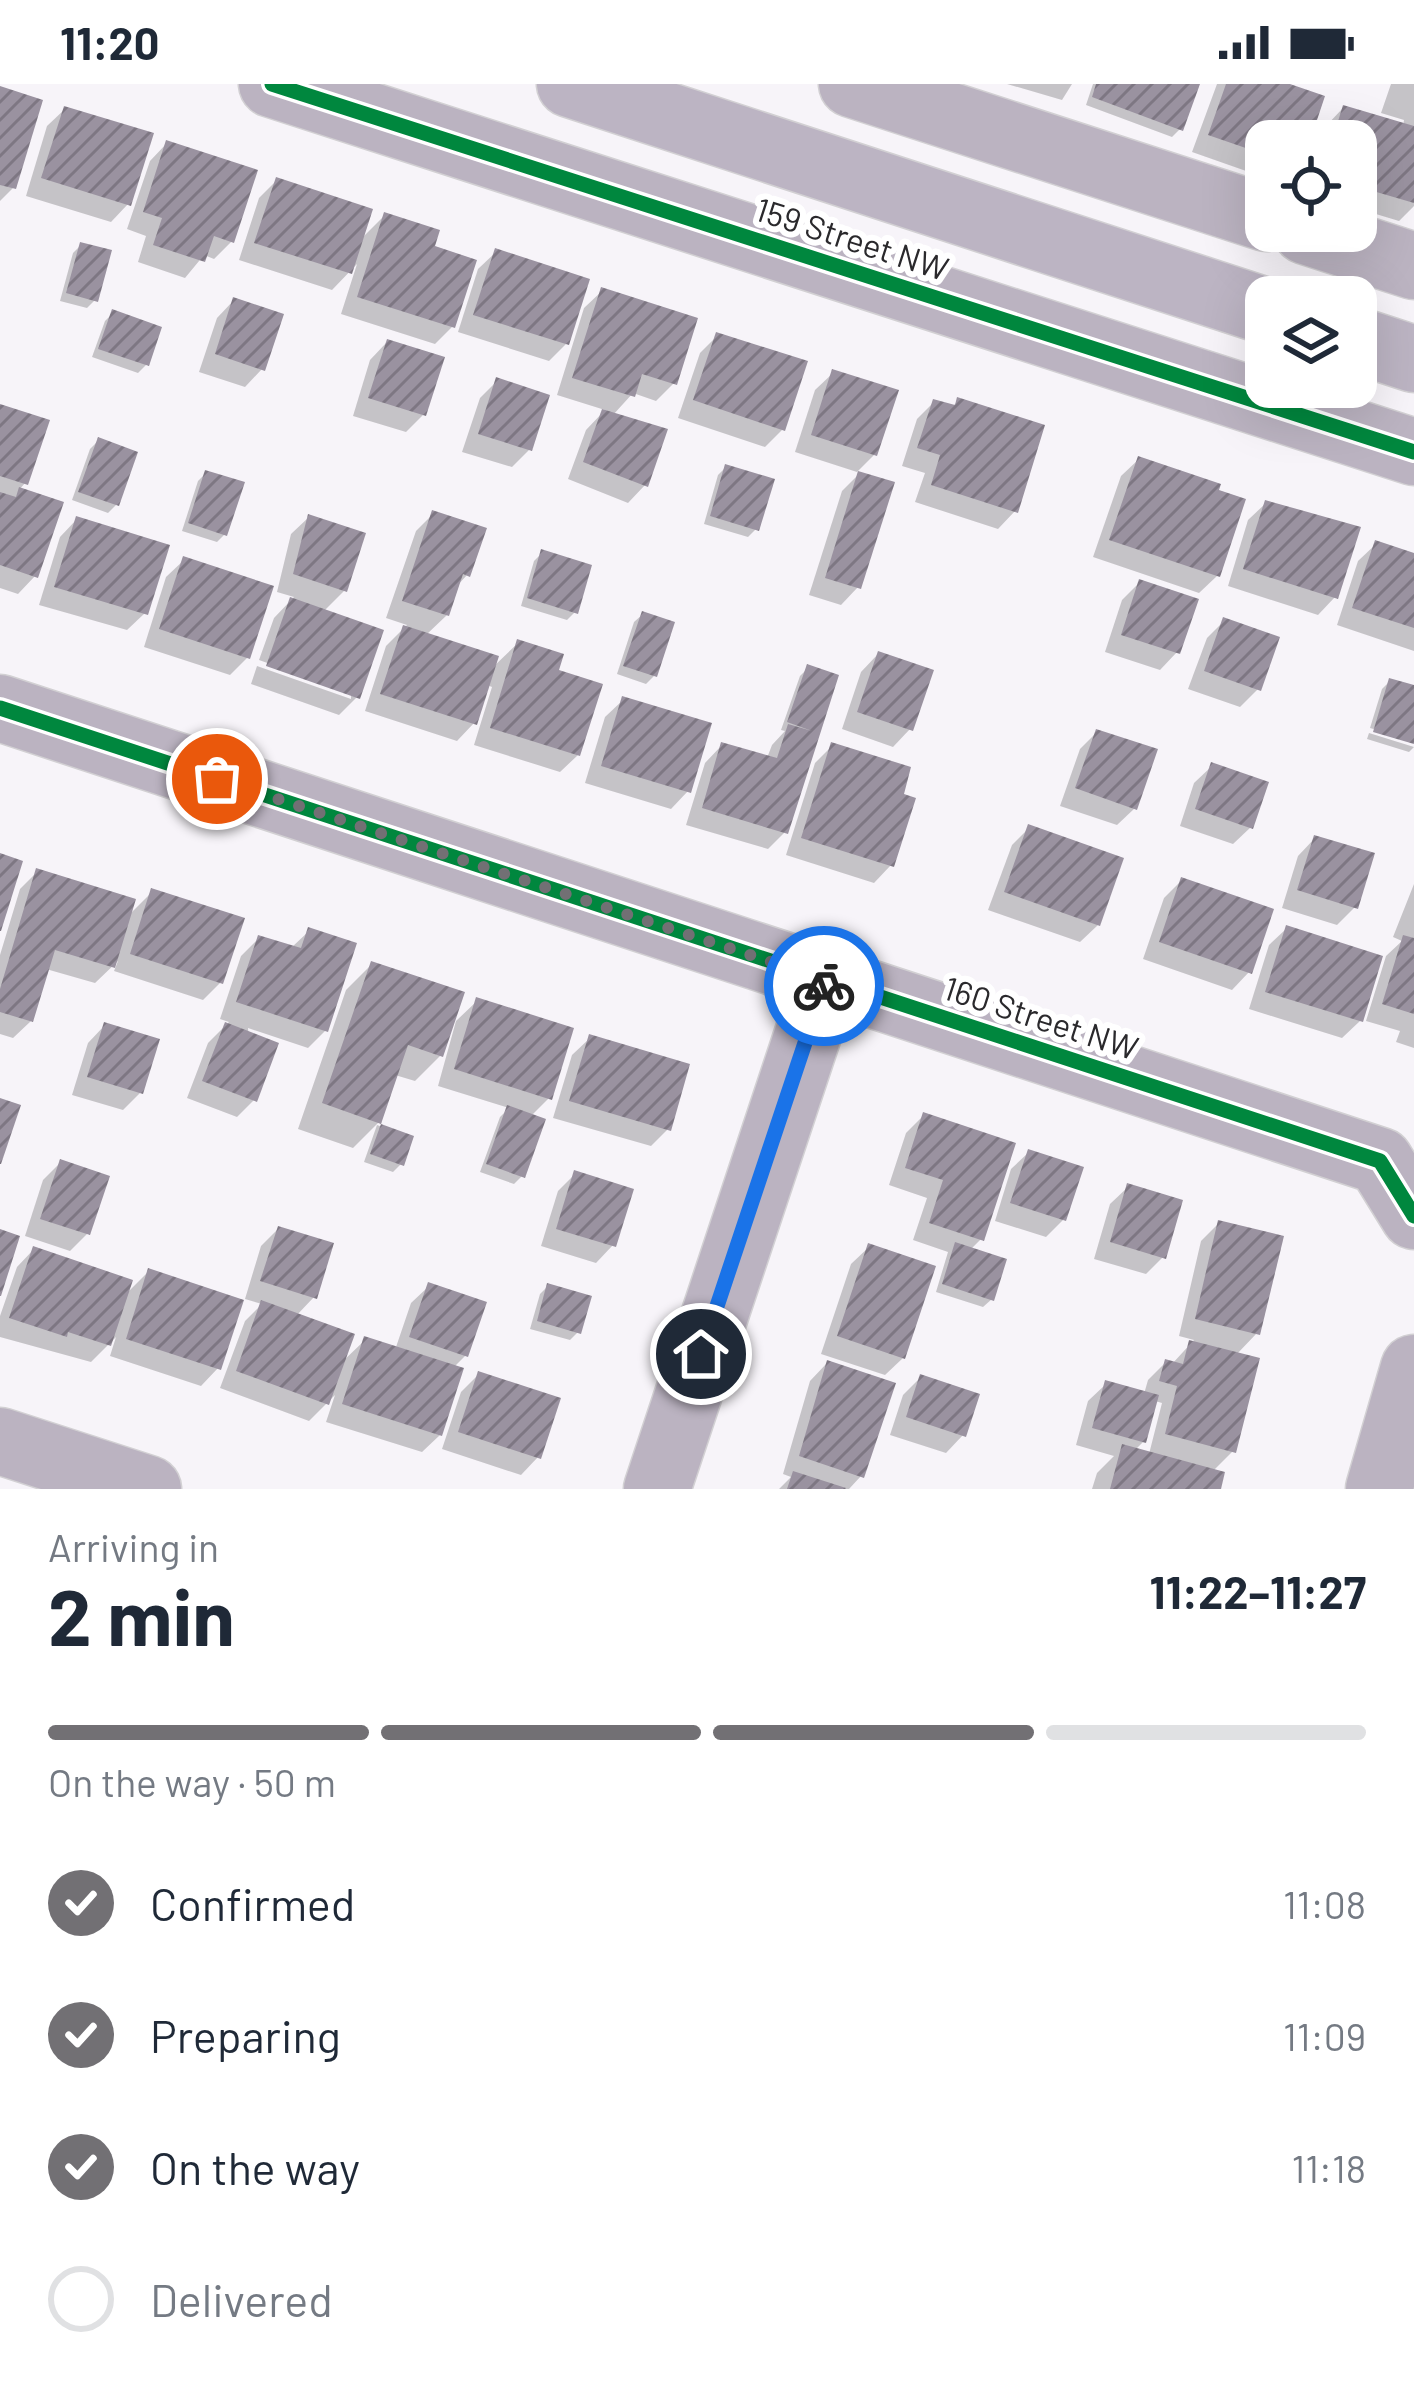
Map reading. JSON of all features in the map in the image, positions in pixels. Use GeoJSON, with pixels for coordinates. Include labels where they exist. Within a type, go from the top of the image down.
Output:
{"type":"FeatureCollection","features":[{"type":"Feature","properties":{"kind":"main road","name":"159 Street NW"},"geometry":{"type":"LineString","coordinates":[[570,84],[1245,303]]}},
{"type":"Feature","properties":{"kind":"main road"},"geometry":{"type":"LineString","coordinates":[[1377,347],[1414,359]]}},
{"type":"Feature","properties":{"kind":"street","name":"159 Street NW"},"geometry":{"type":"LineString","coordinates":[[272,84],[1414,452]]}},
{"type":"Feature","properties":{"kind":"street"},"geometry":{"type":"LineString","coordinates":[[852,84],[1245,211]]}},
{"type":"Feature","properties":{"kind":"street"},"geometry":{"type":"LineString","coordinates":[[1371,252],[1414,266]]}},
{"type":"Feature","properties":{"kind":"street","name":"160 Street NW"},"geometry":{"type":"LineString","coordinates":[[0,707],[1380,1161],[1414,1216]]}},
{"type":"Feature","properties":{"kind":"street"},"geometry":{"type":"LineString","coordinates":[[657,1489],[826,980]]}},
{"type":"Feature","properties":{"kind":"street"},"geometry":{"type":"LineString","coordinates":[[1379,1489],[1414,1368]]}},
{"type":"Feature","properties":{"kind":"street"},"geometry":{"type":"LineString","coordinates":[[0,1441],[148,1489]]}},
{"type":"Feature","properties":{"kind":"building"},"geometry":{"type":"Polygon","coordinates":[[[1096,84],[1200,84],[1183,131],[1092,97],[1096,84]]]}},
{"type":"Feature","properties":{"kind":"building"},"geometry":{"type":"Polygon","coordinates":[[[1226,84],[1290,84],[1325,96],[1317,120],[1245,120],[1245,148],[1208,135],[1226,84]]]}},
{"type":"Feature","properties":{"kind":"building"},"geometry":{"type":"Polygon","coordinates":[[[0,86],[43,100],[16,189],[0,185],[0,86]]]}},
{"type":"Feature","properties":{"kind":"building"},"geometry":{"type":"Polygon","coordinates":[[[1343,105],[1414,126],[1414,203],[1377,192],[1377,120],[1338,120],[1343,105]]]}},
{"type":"Feature","properties":{"kind":"building"},"geometry":{"type":"Polygon","coordinates":[[[64,106],[154,133],[131,206],[41,178],[64,106]]]}},
{"type":"Feature","properties":{"kind":"building"},"geometry":{"type":"Polygon","coordinates":[[[166,140],[258,170],[234,243],[214,236],[205,262],[153,245],[162,218],[143,212],[166,140]]]}},
{"type":"Feature","properties":{"kind":"building"},"geometry":{"type":"Polygon","coordinates":[[[276,177],[373,209],[352,274],[254,243],[276,177]]]}},
{"type":"Feature","properties":{"kind":"building"},"geometry":{"type":"Polygon","coordinates":[[[384,212],[440,230],[435,246],[477,260],[455,328],[357,297],[384,212]]]}},
{"type":"Feature","properties":{"kind":"building"},"geometry":{"type":"Polygon","coordinates":[[[80,242],[112,250],[98,302],[66,293],[80,242]]]}},
{"type":"Feature","properties":{"kind":"building"},"geometry":{"type":"Polygon","coordinates":[[[495,248],[590,279],[569,345],[473,315],[495,248]]]}},
{"type":"Feature","properties":{"kind":"building"},"geometry":{"type":"Polygon","coordinates":[[[601,287],[698,318],[677,385],[642,374],[635,397],[572,378],[601,287]]]}},
{"type":"Feature","properties":{"kind":"building"},"geometry":{"type":"Polygon","coordinates":[[[233,297],[284,314],[265,371],[215,354],[233,297]]]}},
{"type":"Feature","properties":{"kind":"building"},"geometry":{"type":"Polygon","coordinates":[[[112,309],[162,327],[149,366],[98,349],[112,309]]]}},
{"type":"Feature","properties":{"kind":"building"},"geometry":{"type":"Polygon","coordinates":[[[716,332],[808,361],[785,431],[693,400],[716,332]]]}},
{"type":"Feature","properties":{"kind":"building"},"geometry":{"type":"Polygon","coordinates":[[[387,339],[445,357],[426,416],[368,398],[387,339]]]}},
{"type":"Feature","properties":{"kind":"building"},"geometry":{"type":"Polygon","coordinates":[[[832,369],[899,390],[877,456],[811,435],[832,369]]]}},
{"type":"Feature","properties":{"kind":"building"},"geometry":{"type":"Polygon","coordinates":[[[496,377],[550,395],[532,451],[478,434],[496,377]]]}},
{"type":"Feature","properties":{"kind":"building"},"geometry":{"type":"Polygon","coordinates":[[[957,397],[1045,425],[1018,513],[931,485],[940,455],[917,448],[933,399],[955,405],[957,397]]]}},
{"type":"Feature","properties":{"kind":"building"},"geometry":{"type":"Polygon","coordinates":[[[0,404],[50,420],[28,485],[0,476],[0,404]]]}},
{"type":"Feature","properties":{"kind":"building"},"geometry":{"type":"Polygon","coordinates":[[[602,409],[668,429],[648,487],[583,462],[602,409]]]}},
{"type":"Feature","properties":{"kind":"building"},"geometry":{"type":"Polygon","coordinates":[[[98,437],[138,452],[119,506],[78,492],[98,437]]]}},
{"type":"Feature","properties":{"kind":"building"},"geometry":{"type":"Polygon","coordinates":[[[1138,456],[1221,484],[1219,490],[1246,499],[1220,577],[1109,540],[1138,456]]]}},
{"type":"Feature","properties":{"kind":"building"},"geometry":{"type":"Polygon","coordinates":[[[725,464],[775,479],[759,531],[710,516],[725,464]]]}},
{"type":"Feature","properties":{"kind":"building"},"geometry":{"type":"Polygon","coordinates":[[[205,470],[245,482],[227,536],[188,523],[205,470]]]}},
{"type":"Feature","properties":{"kind":"building"},"geometry":{"type":"Polygon","coordinates":[[[858,471],[895,482],[861,589],[825,578],[858,471]]]}},
{"type":"Feature","properties":{"kind":"building"},"geometry":{"type":"Polygon","coordinates":[[[19,487],[64,502],[38,578],[0,565],[0,492],[16,497],[19,487]]]}},
{"type":"Feature","properties":{"kind":"building"},"geometry":{"type":"Polygon","coordinates":[[[1265,500],[1361,527],[1338,599],[1243,569],[1265,500]]]}},
{"type":"Feature","properties":{"kind":"building"},"geometry":{"type":"Polygon","coordinates":[[[432,510],[487,528],[470,577],[463,574],[449,616],[402,601],[432,510]]]}},
{"type":"Feature","properties":{"kind":"building"},"geometry":{"type":"Polygon","coordinates":[[[308,514],[366,533],[347,592],[293,574],[308,514]]]}},
{"type":"Feature","properties":{"kind":"building"},"geometry":{"type":"Polygon","coordinates":[[[76,516],[170,545],[148,615],[54,587],[76,516]]]}},
{"type":"Feature","properties":{"kind":"building"},"geometry":{"type":"Polygon","coordinates":[[[1375,540],[1414,553],[1414,628],[1352,608],[1375,540]]]}},
{"type":"Feature","properties":{"kind":"building"},"geometry":{"type":"Polygon","coordinates":[[[541,549],[592,565],[578,614],[527,598],[541,549]]]}},
{"type":"Feature","properties":{"kind":"building"},"geometry":{"type":"Polygon","coordinates":[[[183,556],[274,586],[250,659],[159,629],[183,556]]]}},
{"type":"Feature","properties":{"kind":"building"},"geometry":{"type":"Polygon","coordinates":[[[1139,579],[1199,599],[1180,654],[1121,635],[1139,579]]]}},
{"type":"Feature","properties":{"kind":"building"},"geometry":{"type":"Polygon","coordinates":[[[290,597],[384,630],[360,699],[266,666],[290,597]]]}},
{"type":"Feature","properties":{"kind":"building"},"geometry":{"type":"Polygon","coordinates":[[[642,611],[675,622],[657,677],[623,666],[642,611]]]}},
{"type":"Feature","properties":{"kind":"building"},"geometry":{"type":"Polygon","coordinates":[[[1223,617],[1280,637],[1261,691],[1204,671],[1223,617]]]}},
{"type":"Feature","properties":{"kind":"building"},"geometry":{"type":"Polygon","coordinates":[[[403,625],[499,656],[477,725],[380,694],[403,625]]]}},
{"type":"Feature","properties":{"kind":"building"},"geometry":{"type":"Polygon","coordinates":[[[517,639],[564,654],[559,670],[603,684],[580,756],[490,728],[517,639]]]}},
{"type":"Feature","properties":{"kind":"building"},"geometry":{"type":"Polygon","coordinates":[[[878,651],[934,670],[913,731],[857,712],[878,651]]]}},
{"type":"Feature","properties":{"kind":"building"},"geometry":{"type":"Polygon","coordinates":[[[807,664],[839,675],[788,834],[702,808],[721,742],[777,758],[788,724],[812,731],[787,722],[807,664]]]}},
{"type":"Feature","properties":{"kind":"building"},"geometry":{"type":"Polygon","coordinates":[[[1389,678],[1414,685],[1414,744],[1373,732],[1389,678]]]}},
{"type":"Feature","properties":{"kind":"building"},"geometry":{"type":"Polygon","coordinates":[[[622,696],[712,723],[691,793],[601,766],[622,696]]]}},
{"type":"Feature","properties":{"kind":"building"},"geometry":{"type":"Polygon","coordinates":[[[1096,729],[1158,749],[1137,810],[1075,788],[1096,729]]]}},
{"type":"Feature","properties":{"kind":"building"},"geometry":{"type":"Polygon","coordinates":[[[831,742],[911,767],[904,794],[916,798],[894,867],[801,838],[831,742]]]}},
{"type":"Feature","properties":{"kind":"building"},"geometry":{"type":"Polygon","coordinates":[[[1211,762],[1269,782],[1253,829],[1195,809],[1211,762]]]}},
{"type":"Feature","properties":{"kind":"building"},"geometry":{"type":"Polygon","coordinates":[[[1028,824],[1124,858],[1100,926],[1004,892],[1028,824]]]}},
{"type":"Feature","properties":{"kind":"building"},"geometry":{"type":"Polygon","coordinates":[[[1314,835],[1375,853],[1358,909],[1297,890],[1314,835]]]}},
{"type":"Feature","properties":{"kind":"building"},"geometry":{"type":"Polygon","coordinates":[[[0,853],[23,861],[1,931],[0,931],[0,853]]]}},
{"type":"Feature","properties":{"kind":"building"},"geometry":{"type":"Polygon","coordinates":[[[36,868],[136,899],[115,968],[55,950],[33,1022],[0,1012],[0,989],[36,868]]]}},
{"type":"Feature","properties":{"kind":"building"},"geometry":{"type":"Polygon","coordinates":[[[1181,877],[1274,909],[1252,974],[1159,942],[1181,877]]]}},
{"type":"Feature","properties":{"kind":"building"},"geometry":{"type":"Polygon","coordinates":[[[151,888],[245,918],[223,984],[130,954],[151,888]]]}},
{"type":"Feature","properties":{"kind":"building"},"geometry":{"type":"Polygon","coordinates":[[[1286,925],[1383,956],[1363,1022],[1265,992],[1286,925]]]}},
{"type":"Feature","properties":{"kind":"building"},"geometry":{"type":"Polygon","coordinates":[[[308,927],[357,943],[328,1032],[236,1002],[258,935],[301,948],[308,927]]]}},
{"type":"Feature","properties":{"kind":"building"},"geometry":{"type":"Polygon","coordinates":[[[1403,935],[1414,938],[1414,1014],[1382,1004],[1403,935]]]}},
{"type":"Feature","properties":{"kind":"building"},"geometry":{"type":"Polygon","coordinates":[[[371,961],[465,992],[443,1057],[408,1045],[381,1124],[322,1103],[371,961]]]}},
{"type":"Feature","properties":{"kind":"building"},"geometry":{"type":"Polygon","coordinates":[[[476,997],[574,1028],[552,1100],[454,1069],[476,997]]]}},
{"type":"Feature","properties":{"kind":"building"},"geometry":{"type":"Polygon","coordinates":[[[104,1022],[160,1039],[143,1094],[87,1077],[104,1022]]]}},
{"type":"Feature","properties":{"kind":"building"},"geometry":{"type":"Polygon","coordinates":[[[225,1022],[279,1043],[257,1102],[202,1081],[225,1022]]]}},
{"type":"Feature","properties":{"kind":"building"},"geometry":{"type":"Polygon","coordinates":[[[589,1034],[690,1064],[671,1131],[569,1101],[589,1034]]]}},
{"type":"Feature","properties":{"kind":"building"},"geometry":{"type":"Polygon","coordinates":[[[0,1098],[21,1105],[1,1164],[0,1164],[0,1098]]]}},
{"type":"Feature","properties":{"kind":"building"},"geometry":{"type":"Polygon","coordinates":[[[507,1105],[546,1119],[525,1178],[486,1164],[507,1105]]]}},
{"type":"Feature","properties":{"kind":"building"},"geometry":{"type":"Polygon","coordinates":[[[923,1112],[1016,1143],[984,1241],[929,1223],[943,1180],[905,1168],[923,1112]]]}},
{"type":"Feature","properties":{"kind":"building"},"geometry":{"type":"Polygon","coordinates":[[[381,1124],[414,1136],[404,1166],[370,1154],[381,1124]]]}},
{"type":"Feature","properties":{"kind":"building"},"geometry":{"type":"Polygon","coordinates":[[[1028,1149],[1084,1167],[1066,1221],[1010,1203],[1028,1149]]]}},
{"type":"Feature","properties":{"kind":"building"},"geometry":{"type":"Polygon","coordinates":[[[60,1159],[110,1176],[90,1235],[40,1219],[60,1159]]]}},
{"type":"Feature","properties":{"kind":"building"},"geometry":{"type":"Polygon","coordinates":[[[574,1170],[634,1189],[616,1247],[556,1229],[574,1170]]]}},
{"type":"Feature","properties":{"kind":"building"},"geometry":{"type":"Polygon","coordinates":[[[1127,1183],[1183,1200],[1166,1259],[1110,1242],[1127,1183]]]}},
{"type":"Feature","properties":{"kind":"building"},"geometry":{"type":"Polygon","coordinates":[[[1218,1220],[1284,1236],[1260,1335],[1195,1319],[1218,1220]]]}},
{"type":"Feature","properties":{"kind":"building"},"geometry":{"type":"Polygon","coordinates":[[[278,1226],[334,1243],[317,1299],[260,1281],[278,1226]]]}},
{"type":"Feature","properties":{"kind":"building"},"geometry":{"type":"Polygon","coordinates":[[[0,1229],[20,1236],[1,1296],[0,1296],[0,1229]]]}},
{"type":"Feature","properties":{"kind":"building"},"geometry":{"type":"Polygon","coordinates":[[[955,1242],[1007,1259],[994,1301],[942,1284],[955,1242]]]}},
{"type":"Feature","properties":{"kind":"building"},"geometry":{"type":"Polygon","coordinates":[[[868,1243],[936,1266],[905,1359],[837,1336],[868,1243]]]}},
{"type":"Feature","properties":{"kind":"building"},"geometry":{"type":"Polygon","coordinates":[[[33,1246],[133,1280],[111,1346],[9,1318],[33,1246]]]}},
{"type":"Feature","properties":{"kind":"building"},"geometry":{"type":"Polygon","coordinates":[[[148,1268],[244,1300],[221,1370],[126,1339],[148,1268]]]}},
{"type":"Feature","properties":{"kind":"building"},"geometry":{"type":"Polygon","coordinates":[[[428,1282],[487,1302],[468,1357],[409,1337],[428,1282]]]}},
{"type":"Feature","properties":{"kind":"building"},"geometry":{"type":"Polygon","coordinates":[[[547,1283],[592,1296],[581,1334],[537,1321],[547,1283]]]}},
{"type":"Feature","properties":{"kind":"building"},"geometry":{"type":"Polygon","coordinates":[[[261,1300],[355,1334],[329,1405],[236,1371],[261,1300]]]}},
{"type":"Feature","properties":{"kind":"building"},"geometry":{"type":"Polygon","coordinates":[[[364,1336],[464,1368],[442,1436],[342,1404],[364,1336]]]}},
{"type":"Feature","properties":{"kind":"building"},"geometry":{"type":"Polygon","coordinates":[[[1189,1340],[1260,1358],[1236,1453],[1165,1434],[1177,1386],[1159,1381],[1165,1359],[1183,1364],[1189,1340]]]}},
{"type":"Feature","properties":{"kind":"building"},"geometry":{"type":"Polygon","coordinates":[[[827,1360],[896,1383],[864,1478],[799,1456],[827,1360]]]}},
{"type":"Feature","properties":{"kind":"building"},"geometry":{"type":"Polygon","coordinates":[[[478,1371],[561,1398],[541,1459],[458,1432],[478,1371]]]}},
{"type":"Feature","properties":{"kind":"building"},"geometry":{"type":"Polygon","coordinates":[[[920,1374],[980,1394],[966,1437],[906,1417],[920,1374]]]}},
{"type":"Feature","properties":{"kind":"building"},"geometry":{"type":"Polygon","coordinates":[[[1105,1380],[1159,1395],[1146,1443],[1092,1428],[1105,1380]]]}},
{"type":"Feature","properties":{"kind":"building"},"geometry":{"type":"Polygon","coordinates":[[[1122,1444],[1225,1472],[1221,1489],[1110,1489],[1122,1444]]]}},
{"type":"Feature","properties":{"kind":"building"},"geometry":{"type":"Polygon","coordinates":[[[793,1471],[846,1488],[787,1489],[793,1471]]]}},
{"type":"Feature","properties":{"kind":"cycle path"},"geometry":{"type":"LineString","coordinates":[[272,84],[1414,452]]}},
{"type":"Feature","properties":{"kind":"cycle path"},"geometry":{"type":"LineString","coordinates":[[0,708],[1380,1161],[1414,1216]]}},
{"type":"Feature","properties":{"kind":"way so far"},"geometry":{"type":"LineString","coordinates":[[217,779],[826,980],[824,986]]}},
{"type":"Feature","properties":{"kind":"route"},"geometry":{"type":"LineString","coordinates":[[701,1354],[824,986]]}}]}
